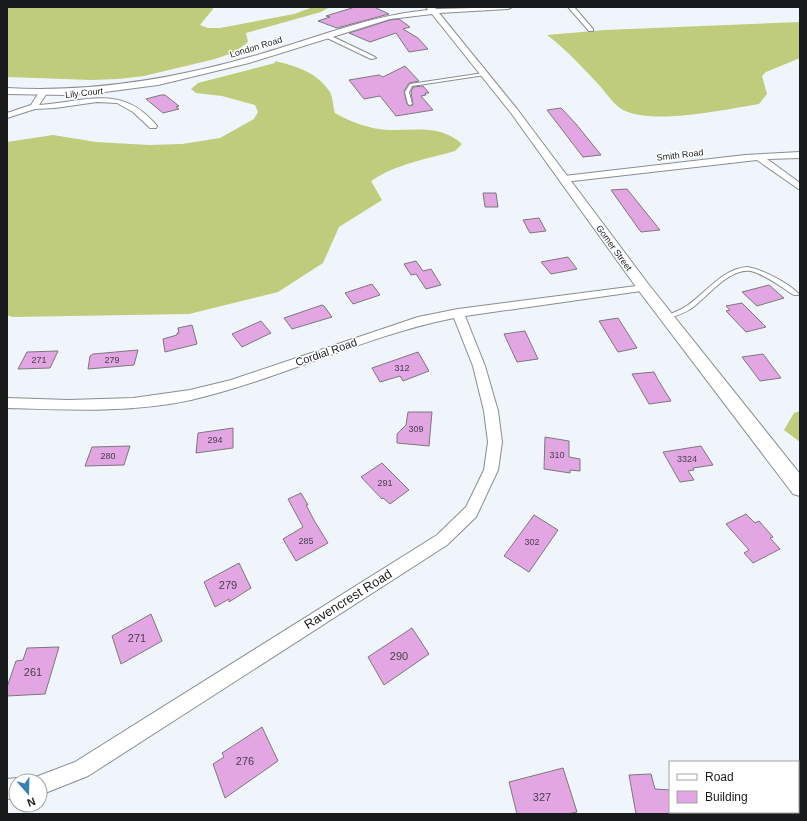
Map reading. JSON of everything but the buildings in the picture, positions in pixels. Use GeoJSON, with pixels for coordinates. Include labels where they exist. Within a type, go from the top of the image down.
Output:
{"type":"FeatureCollection","features":[{"type":"Feature","properties":{"kind":"street","name":"London Road"},"geometry":{"type":"LineString","coordinates":[[7,91],[43,93],[106,89],[201,73],[390,18],[432,10],[508,7]]}},
{"type":"Feature","properties":{"kind":"street"},"geometry":{"type":"LineString","coordinates":[[571,7],[591,30]]}},
{"type":"Feature","properties":{"kind":"street","name":"Gomer Street"},"geometry":{"type":"LineString","coordinates":[[432,10],[514,111],[644,288],[800,488]]}},
{"type":"Feature","properties":{"kind":"street"},"geometry":{"type":"LineString","coordinates":[[327,36],[373,58]]}},
{"type":"Feature","properties":{"kind":"street"},"geometry":{"type":"LineString","coordinates":[[34,107],[43,93]]}},
{"type":"Feature","properties":{"kind":"street","name":"Lily Court"},"geometry":{"type":"LineString","coordinates":[[7,116],[34,107],[55,106],[97,100],[118,101],[136,110],[153,126]]}},
{"type":"Feature","properties":{"kind":"street","name":"Smith Road"},"geometry":{"type":"LineString","coordinates":[[564,179],[758,157],[800,155]]}},
{"type":"Feature","properties":{"kind":"street"},"geometry":{"type":"LineString","coordinates":[[758,157],[800,187]]}},
{"type":"Feature","properties":{"kind":"street","name":"Cordial Road"},"geometry":{"type":"LineString","coordinates":[[7,403],[69,406],[134,403],[190,395],[232,384],[418,321],[458,313],[644,288]]}},
{"type":"Feature","properties":{"kind":"street","name":"Ravencrest Road"},"geometry":{"type":"LineString","coordinates":[[48,782],[81,769],[442,540],[471,512],[491,470],[495,442],[491,411],[479,366],[458,313]]}},
{"type":"Feature","properties":{"kind":"lane"},"geometry":{"type":"LineString","coordinates":[[410,104],[407,92],[411,85],[484,74]]}},
{"type":"Feature","properties":{"kind":"lane"},"geometry":{"type":"LineString","coordinates":[[667,317],[690,307],[727,275],[735,270],[747,269],[756,271],[796,294]]}},
{"type":"Feature","properties":{"kind":"green space"},"geometry":{"type":"Polygon","coordinates":[[[7,7],[212,7],[213,9],[200,25],[208,28],[220,28],[294,14],[313,7],[330,7],[321,12],[246,33],[248,42],[235,52],[215,59],[144,76],[92,80],[7,77],[7,7]]]}},
{"type":"Feature","properties":{"kind":"green space"},"geometry":{"type":"Polygon","coordinates":[[[800,22],[800,58],[766,72],[762,76],[767,94],[759,104],[688,115],[649,116],[632,113],[620,108],[575,59],[547,35],[605,30],[800,22]]]}},
{"type":"Feature","properties":{"kind":"green space"},"geometry":{"type":"Polygon","coordinates":[[[275,61],[306,71],[319,79],[330,92],[335,113],[347,119],[367,127],[388,130],[436,131],[454,138],[462,144],[455,151],[401,166],[371,181],[382,200],[339,227],[323,263],[278,292],[189,314],[12,317],[7,315],[7,142],[53,135],[96,142],[149,145],[182,144],[220,138],[254,119],[258,112],[255,105],[222,96],[196,93],[191,89],[198,83],[275,63],[275,61]]]}},
{"type":"Feature","properties":{"kind":"green space"},"geometry":{"type":"Polygon","coordinates":[[[800,411],[800,442],[784,430],[794,413],[800,411]]]}}]}
